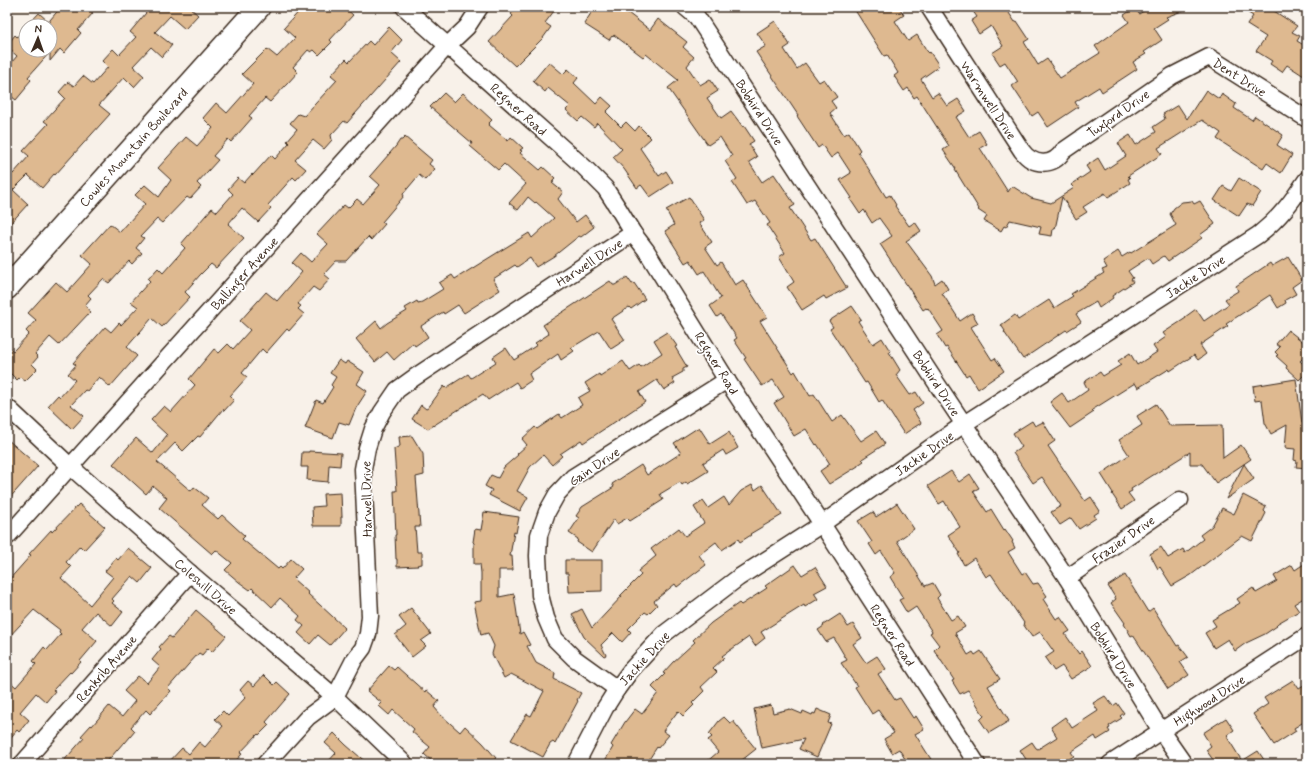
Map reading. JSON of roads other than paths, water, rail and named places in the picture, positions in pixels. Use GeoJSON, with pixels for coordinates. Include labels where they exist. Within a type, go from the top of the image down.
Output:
{"type":"FeatureCollection","features":[{"type":"Feature","properties":{"kind":"street","name":"Cowles Mountain Boulevard"},"geometry":{"type":"LineString","coordinates":[[7,288],[259,7]]}},
{"type":"Feature","properties":{"kind":"street","name":"Regner Road"},"geometry":{"type":"LineString","coordinates":[[404,7],[578,162],[605,188],[633,233],[646,250],[727,380],[977,764]]}},
{"type":"Feature","properties":{"kind":"street","name":"Ballinger Avenue"},"geometry":{"type":"LineString","coordinates":[[7,537],[448,45],[467,27],[480,7]]}},
{"type":"Feature","properties":{"kind":"street","name":"Bobhird Drive"},"geometry":{"type":"LineString","coordinates":[[687,7],[697,17],[1067,578],[1161,731],[1184,764]]}},
{"type":"Feature","properties":{"kind":"street","name":"Warmwell Drive"},"geometry":{"type":"LineString","coordinates":[[930,7],[1026,155],[1035,161],[1046,163],[1056,159],[1064,151]]}},
{"type":"Feature","properties":{"kind":"street","name":"Dent Drive"},"geometry":{"type":"LineString","coordinates":[[1172,76],[1209,57],[1307,119]]}},
{"type":"Feature","properties":{"kind":"street","name":"Tuxford Drive"},"geometry":{"type":"LineString","coordinates":[[1064,151],[1172,76]]}},
{"type":"Feature","properties":{"kind":"street","name":"Jackie Drive"},"geometry":{"type":"LineString","coordinates":[[576,764],[604,708],[631,670],[664,634],[738,578],[822,524],[964,424],[1258,235],[1287,208],[1307,178]]}},
{"type":"Feature","properties":{"kind":"street","name":"Harwell Drive"},"geometry":{"type":"LineString","coordinates":[[265,764],[308,718],[335,698],[354,660],[364,648],[368,634],[370,616],[363,469],[367,448],[373,429],[382,412],[397,390],[633,233]]}},
{"type":"Feature","properties":{"kind":"street","name":"Gain Drive"},"geometry":{"type":"LineString","coordinates":[[617,689],[574,658],[555,639],[546,618],[540,595],[538,556],[539,534],[547,512],[556,494],[573,477],[727,380]]}},
{"type":"Feature","properties":{"kind":"street","name":"Coleshill Drive"},"geometry":{"type":"LineString","coordinates":[[7,407],[190,572],[335,698],[405,764]]}},
{"type":"Feature","properties":{"kind":"street","name":"Frazier Drive"},"geometry":{"type":"LineString","coordinates":[[1067,578],[1180,500]]}},
{"type":"Feature","properties":{"kind":"street","name":"Renkrib Avenue"},"geometry":{"type":"LineString","coordinates":[[22,764],[190,572]]}},
{"type":"Feature","properties":{"kind":"street","name":"Highwood Drive"},"geometry":{"type":"LineString","coordinates":[[1110,764],[1307,636]]}}]}
